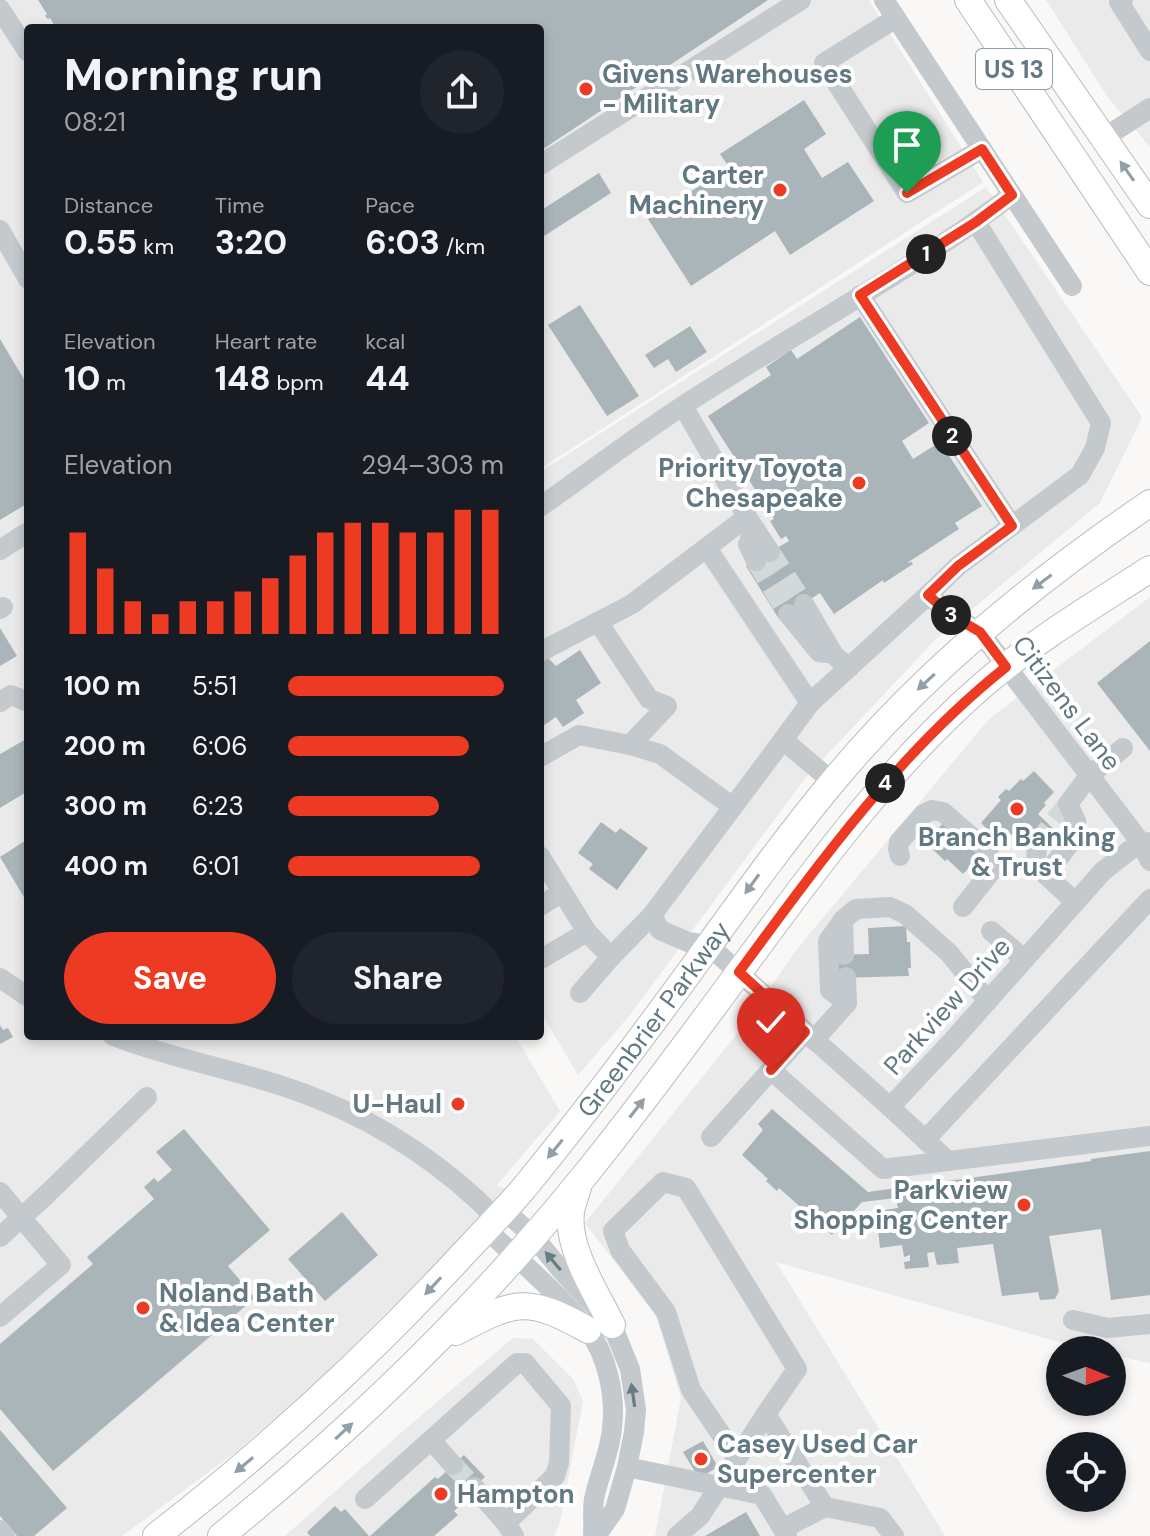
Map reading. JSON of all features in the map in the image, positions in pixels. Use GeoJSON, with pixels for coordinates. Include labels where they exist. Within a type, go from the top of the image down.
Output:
{"type":"FeatureCollection","features":[{"type":"Feature","properties":{"kind":"main road","name":"US 13"},"geometry":{"type":"LineString","coordinates":[[968,0],[1150,272]]}},
{"type":"Feature","properties":{"kind":"main road","name":"US 13"},"geometry":{"type":"LineString","coordinates":[[1008,0],[1150,205]]}},
{"type":"Feature","properties":{"kind":"main road"},"geometry":{"type":"LineString","coordinates":[[1060,137],[1090,203],[1150,295]]}},
{"type":"Feature","properties":{"kind":"main road"},"geometry":{"type":"LineString","coordinates":[[1078,555],[1113,513],[1150,485]]}},
{"type":"Feature","properties":{"kind":"main road","name":"Greenbrier Parkway"},"geometry":{"type":"LineString","coordinates":[[156,1536],[318,1400],[406,1315],[520,1192],[582,1115],[769,862],[833,782],[915,692],[1001,613],[1150,503]]}},
{"type":"Feature","properties":{"kind":"main road","name":"Greenbrier Parkway"},"geometry":{"type":"LineString","coordinates":[[221,1536],[299,1471],[435,1343],[534,1237],[665,1073],[789,904],[882,787],[951,715],[1006,667],[1084,611],[1150,569]]}},
{"type":"Feature","properties":{"kind":"main road"},"geometry":{"type":"LineString","coordinates":[[1084,611],[1150,579]]}},
{"type":"Feature","properties":{"kind":"main road"},"geometry":{"type":"LineString","coordinates":[[580,1181],[571,1211],[572,1235],[600,1328]]}},
{"type":"Feature","properties":{"kind":"main road"},"geometry":{"type":"LineString","coordinates":[[435,1343],[492,1313],[527,1305],[600,1328]]}},
{"type":"Feature","properties":{"kind":"street"},"geometry":{"type":"LineString","coordinates":[[544,162],[801,0]]}},
{"type":"Feature","properties":{"kind":"street"},"geometry":{"type":"LineString","coordinates":[[884,0],[1072,286]]}},
{"type":"Feature","properties":{"kind":"street"},"geometry":{"type":"LineString","coordinates":[[1123,0],[1119,2],[1150,51]]}},
{"type":"Feature","properties":{"kind":"street"},"geometry":{"type":"LineString","coordinates":[[0,9],[24,46]]}},
{"type":"Feature","properties":{"kind":"street"},"geometry":{"type":"LineString","coordinates":[[896,18],[824,63],[907,193],[982,149]]}},
{"type":"Feature","properties":{"kind":"street"},"geometry":{"type":"LineString","coordinates":[[1104,138],[1150,108]]}},
{"type":"Feature","properties":{"kind":"street"},"geometry":{"type":"LineString","coordinates":[[544,504],[683,406],[976,222],[1012,195]]}},
{"type":"Feature","properties":{"kind":"street"},"geometry":{"type":"LineString","coordinates":[[580,993],[652,915],[842,661],[928,595],[958,566],[1080,475],[1095,448],[1101,423],[976,222]]}},
{"type":"Feature","properties":{"kind":"street"},"geometry":{"type":"LineString","coordinates":[[0,230],[24,272]]}},
{"type":"Feature","properties":{"kind":"street"},"geometry":{"type":"LineString","coordinates":[[860,295],[1012,526]]}},
{"type":"Feature","properties":{"kind":"street"},"geometry":{"type":"LineString","coordinates":[[683,406],[768,553]]}},
{"type":"Feature","properties":{"kind":"street"},"geometry":{"type":"LineString","coordinates":[[544,650],[649,592],[707,548],[751,523]]}},
{"type":"Feature","properties":{"kind":"street"},"geometry":{"type":"LineString","coordinates":[[0,550],[24,535]]}},
{"type":"Feature","properties":{"kind":"street"},"geometry":{"type":"LineString","coordinates":[[707,548],[810,703]]}},
{"type":"Feature","properties":{"kind":"street"},"geometry":{"type":"LineString","coordinates":[[928,595],[951,615],[980,632]]}},
{"type":"Feature","properties":{"kind":"street"},"geometry":{"type":"LineString","coordinates":[[801,606],[842,661]]}},
{"type":"Feature","properties":{"kind":"street"},"geometry":{"type":"LineString","coordinates":[[598,622],[649,699],[667,706],[630,745]]}},
{"type":"Feature","properties":{"kind":"street","name":"Citizens Lane"},"geometry":{"type":"LineString","coordinates":[[980,632],[1147,849]]}},
{"type":"Feature","properties":{"kind":"street"},"geometry":{"type":"LineString","coordinates":[[0,702],[11,695],[24,700]]}},
{"type":"Feature","properties":{"kind":"street"},"geometry":{"type":"LineString","coordinates":[[544,755],[579,735],[630,745],[660,754],[733,807]]}},
{"type":"Feature","properties":{"kind":"street"},"geometry":{"type":"LineString","coordinates":[[783,740],[833,782]]}},
{"type":"Feature","properties":{"kind":"street"},"geometry":{"type":"LineString","coordinates":[[1046,875],[1076,835],[1076,821],[1068,804],[1089,776],[1123,748]]}},
{"type":"Feature","properties":{"kind":"street"},"geometry":{"type":"LineString","coordinates":[[900,856],[899,842],[924,814],[932,810],[943,812],[988,851],[991,863],[990,873],[963,907]]}},
{"type":"Feature","properties":{"kind":"street"},"geometry":{"type":"LineString","coordinates":[[1037,844],[1036,860],[1046,875],[1075,902]]}},
{"type":"Feature","properties":{"kind":"street","name":"Parkview Drive"},"geometry":{"type":"LineString","coordinates":[[708,945],[890,1107],[1112,862],[1130,850],[1147,849]]}},
{"type":"Feature","properties":{"kind":"street"},"geometry":{"type":"LineString","coordinates":[[544,863],[587,932],[611,957]]}},
{"type":"Feature","properties":{"kind":"street"},"geometry":{"type":"LineString","coordinates":[[544,904],[561,893]]}},
{"type":"Feature","properties":{"kind":"street"},"geometry":{"type":"LineString","coordinates":[[925,1140],[1150,899]]}},
{"type":"Feature","properties":{"kind":"street"},"geometry":{"type":"LineString","coordinates":[[847,1003],[830,990],[828,941],[843,920],[856,909],[890,907],[905,914],[949,953],[988,1001]]}},
{"type":"Feature","properties":{"kind":"street"},"geometry":{"type":"LineString","coordinates":[[652,915],[660,930],[688,942],[708,945]]}},
{"type":"Feature","properties":{"kind":"street"},"geometry":{"type":"LineString","coordinates":[[843,920],[844,955]]}},
{"type":"Feature","properties":{"kind":"street"},"geometry":{"type":"LineString","coordinates":[[991,931],[1024,959]]}},
{"type":"Feature","properties":{"kind":"street"},"geometry":{"type":"LineString","coordinates":[[544,957],[587,932]]}},
{"type":"Feature","properties":{"kind":"street"},"geometry":{"type":"LineString","coordinates":[[846,977],[847,1003]]}},
{"type":"Feature","properties":{"kind":"street"},"geometry":{"type":"LineString","coordinates":[[0,978],[24,994]]}},
{"type":"Feature","properties":{"kind":"street"},"geometry":{"type":"LineString","coordinates":[[711,1137],[771,1070],[847,1003]]}},
{"type":"Feature","properties":{"kind":"street"},"geometry":{"type":"LineString","coordinates":[[123,1040],[318,1098],[377,1128],[435,1165],[471,1193],[495,1219],[516,1257],[600,1328],[600,1352],[608,1374],[614,1411],[606,1461],[594,1500],[595,1536]]}},
{"type":"Feature","properties":{"kind":"street"},"geometry":{"type":"LineString","coordinates":[[771,1070],[883,1169],[1150,1136]]}},
{"type":"Feature","properties":{"kind":"street"},"geometry":{"type":"LineString","coordinates":[[0,1237],[147,1097]]}},
{"type":"Feature","properties":{"kind":"street"},"geometry":{"type":"LineString","coordinates":[[890,1107],[948,1161]]}},
{"type":"Feature","properties":{"kind":"street"},"geometry":{"type":"LineString","coordinates":[[677,1536],[700,1516],[797,1369],[686,1188],[663,1182],[613,1231],[620,1250],[666,1312],[691,1390],[737,1458]]}},
{"type":"Feature","properties":{"kind":"street"},"geometry":{"type":"LineString","coordinates":[[0,1192],[61,1265],[0,1317]]}},
{"type":"Feature","properties":{"kind":"street"},"geometry":{"type":"LineString","coordinates":[[495,1219],[534,1237],[561,1270],[630,1369],[636,1410],[627,1467],[615,1509],[595,1536]]}},
{"type":"Feature","properties":{"kind":"street"},"geometry":{"type":"LineString","coordinates":[[1073,1320],[1108,1328],[1150,1324]]}},
{"type":"Feature","properties":{"kind":"street"},"geometry":{"type":"LineString","coordinates":[[365,1499],[517,1363],[525,1363],[561,1406],[559,1463],[555,1476],[510,1529],[474,1487]]}},
{"type":"Feature","properties":{"kind":"street"},"geometry":{"type":"LineString","coordinates":[[766,1414],[825,1507]]}},
{"type":"Feature","properties":{"kind":"street"},"geometry":{"type":"LineString","coordinates":[[431,1440],[453,1465]]}},
{"type":"Feature","properties":{"kind":"street"},"geometry":{"type":"LineString","coordinates":[[627,1467],[762,1495],[786,1532],[825,1507],[880,1518],[894,1536]]}},
{"type":"Feature","properties":{"kind":"street"},"geometry":{"type":"LineString","coordinates":[[0,1530],[5,1536]]}},
{"type":"Feature","properties":{"kind":"shaded area"},"geometry":{"type":"Polygon","coordinates":[[[0,0],[869,0],[983,182],[544,466],[544,24],[24,24],[24,1040],[517,1040],[560,1111],[497,1185],[506,1189],[460,1240],[317,1382],[236,1452],[122,1536],[0,1536],[0,0]]]}},
{"type":"Feature","properties":{"kind":"shaded area"},"geometry":{"type":"Polygon","coordinates":[[[1046,0],[1150,0],[1150,147],[1109,99],[1046,0]]]}},
{"type":"Feature","properties":{"kind":"shaded area"},"geometry":{"type":"Polygon","coordinates":[[[986,187],[1142,417],[1100,503],[935,640],[806,777],[629,1016],[578,1075],[544,1018],[544,469],[986,187]]]}},
{"type":"Feature","properties":{"kind":"shaded area"},"geometry":{"type":"Polygon","coordinates":[[[1150,597],[1150,1363],[1126,1358],[1126,1336],[1046,1338],[776,1262],[945,1536],[655,1536],[681,1398],[656,1316],[585,1223],[744,1025],[797,949],[989,719],[1150,597]]]}},
{"type":"Feature","properties":{"kind":"shaded area"},"geometry":{"type":"Polygon","coordinates":[[[513,1338],[533,1339],[573,1379],[583,1401],[560,1522],[554,1536],[285,1536],[411,1424],[513,1338]]]}},
{"type":"Feature","properties":{"kind":"building","name":"Givens Warehouses - Military"},"geometry":{"type":"Polygon","coordinates":[[[38,0],[768,0],[544,148],[544,24],[54,24],[45,16],[47,14],[38,0]]]}},
{"type":"Feature","properties":{"kind":"building","name":"Carter Machinery"},"geometry":{"type":"Polygon","coordinates":[[[804,100],[826,134],[804,149],[822,178],[848,162],[874,201],[790,255],[775,231],[691,286],[648,219],[729,167],[720,154],[804,100]]]}},
{"type":"Feature","properties":{"kind":"building"},"geometry":{"type":"Polygon","coordinates":[[[599,173],[611,193],[544,236],[544,208],[599,173]]]}},
{"type":"Feature","properties":{"kind":"building"},"geometry":{"type":"Polygon","coordinates":[[[580,305],[639,396],[607,416],[548,325],[580,305]]]}},
{"type":"Feature","properties":{"kind":"building","name":"Priority Toyota Chesapeake"},"geometry":{"type":"Polygon","coordinates":[[[860,317],[929,423],[902,441],[913,459],[940,442],[982,506],[955,523],[959,529],[907,563],[913,564],[884,583],[883,580],[834,614],[820,593],[779,619],[746,566],[789,541],[786,536],[781,539],[770,521],[774,519],[708,416],[771,375],[766,367],[791,350],[797,359],[860,317]]]}},
{"type":"Feature","properties":{"kind":"building"},"geometry":{"type":"Polygon","coordinates":[[[690,326],[707,352],[676,372],[668,359],[654,368],[645,355],[690,326]]]}},
{"type":"Feature","properties":{"kind":"building"},"geometry":{"type":"Polygon","coordinates":[[[0,339],[24,379],[24,505],[0,520],[0,339]]]}},
{"type":"Feature","properties":{"kind":"building"},"geometry":{"type":"Polygon","coordinates":[[[0,628],[17,656],[0,666],[0,628]]]}},
{"type":"Feature","properties":{"kind":"building"},"geometry":{"type":"Polygon","coordinates":[[[1150,641],[1150,751],[1097,683],[1150,641]]]}},
{"type":"Feature","properties":{"kind":"building"},"geometry":{"type":"Polygon","coordinates":[[[580,650],[601,683],[576,700],[584,713],[563,727],[556,717],[544,725],[544,660],[548,658],[556,666],[580,650]]]}},
{"type":"Feature","properties":{"kind":"building"},"geometry":{"type":"Polygon","coordinates":[[[24,740],[24,793],[0,808],[0,754],[24,740]]]}},
{"type":"Feature","properties":{"kind":"building","name":"Branch Banking & Trust"},"geometry":{"type":"Polygon","coordinates":[[[1034,771],[1054,792],[1038,814],[1061,836],[1049,848],[1026,825],[1002,844],[981,823],[1001,800],[998,797],[1006,789],[1009,791],[1034,771]]]}},
{"type":"Feature","properties":{"kind":"building"},"geometry":{"type":"Polygon","coordinates":[[[601,822],[616,833],[620,828],[648,848],[617,890],[589,869],[593,864],[578,853],[601,822]]]}},
{"type":"Feature","properties":{"kind":"building"},"geometry":{"type":"Polygon","coordinates":[[[944,822],[980,856],[963,874],[926,843],[944,822]]]}},
{"type":"Feature","properties":{"kind":"building"},"geometry":{"type":"Polygon","coordinates":[[[24,842],[24,897],[0,857],[24,842]]]}},
{"type":"Feature","properties":{"kind":"building"},"geometry":{"type":"Polygon","coordinates":[[[906,926],[907,942],[910,942],[909,976],[836,978],[835,955],[869,954],[868,928],[906,926]]]}},
{"type":"Feature","properties":{"kind":"building"},"geometry":{"type":"Polygon","coordinates":[[[0,1025],[3,1030],[8,1028],[13,1037],[0,1044],[0,1025]]]}},
{"type":"Feature","properties":{"kind":"building","name":"Parkview Shopping Center"},"geometry":{"type":"Polygon","coordinates":[[[772,1109],[868,1192],[1150,1151],[1150,1295],[1111,1300],[1101,1229],[1049,1236],[1059,1291],[1055,1299],[1040,1300],[1038,1292],[1002,1296],[993,1244],[957,1248],[959,1263],[937,1265],[934,1252],[927,1253],[929,1267],[905,1269],[904,1262],[910,1261],[910,1255],[904,1257],[902,1245],[880,1248],[876,1211],[898,1208],[896,1198],[862,1202],[832,1235],[779,1188],[777,1191],[742,1155],[763,1130],[758,1124],[772,1109]]]}},
{"type":"Feature","properties":{"kind":"building","name":"Noland Bath & Idea Center"},"geometry":{"type":"Polygon","coordinates":[[[184,1129],[270,1230],[228,1266],[255,1298],[53,1471],[0,1409],[0,1344],[93,1264],[87,1257],[154,1199],[144,1187],[154,1178],[158,1182],[172,1170],[156,1152],[184,1129]]]}},
{"type":"Feature","properties":{"kind":"building"},"geometry":{"type":"Polygon","coordinates":[[[342,1212],[378,1255],[325,1301],[288,1259],[342,1212]]]}},
{"type":"Feature","properties":{"kind":"building"},"geometry":{"type":"Polygon","coordinates":[[[0,1430],[67,1508],[34,1536],[17,1536],[0,1516],[0,1430]]]}},
{"type":"Feature","properties":{"kind":"building","name":"Casey Used Car Supercenter"},"geometry":{"type":"Polygon","coordinates":[[[703,1441],[718,1467],[699,1478],[683,1452],[703,1441]]]}},
{"type":"Feature","properties":{"kind":"building","name":"Hampton"},"geometry":{"type":"Polygon","coordinates":[[[464,1455],[485,1477],[458,1501],[461,1504],[454,1511],[458,1515],[434,1536],[370,1536],[435,1477],[438,1479],[464,1455]]]}},
{"type":"Feature","properties":{"kind":"building"},"geometry":{"type":"Polygon","coordinates":[[[335,1506],[341,1512],[345,1509],[369,1536],[310,1536],[307,1532],[335,1506]]]}},
{"type":"Feature","properties":{"kind":"building"},"geometry":{"type":"Polygon","coordinates":[[[746,1512],[760,1536],[705,1536],[746,1512]]]}},
{"type":"Feature","properties":{"kind":"tunnel"},"geometry":{"type":"LineString","coordinates":[[770,552],[804,604]]}},
{"type":"Feature","properties":{"kind":"tunnel"},"geometry":{"type":"LineString","coordinates":[[756,561],[788,614]]}},
{"type":"Feature","properties":{"kind":"tunnel"},"geometry":{"type":"LineString","coordinates":[[1037,844],[1068,804]]}},
{"type":"Feature","properties":{"kind":"tunnel"},"geometry":{"type":"LineString","coordinates":[[453,1465],[474,1487]]}},
{"type":"Feature","properties":{"kind":"place","name":"Givens Warehouses - Military"},"geometry":{"type":"Point","coordinates":[586,89]}},
{"type":"Feature","properties":{"kind":"place","name":"Carter Machinery"},"geometry":{"type":"Point","coordinates":[780,190]}},
{"type":"Feature","properties":{"kind":"place","name":"Priority Toyota Chesapeake"},"geometry":{"type":"Point","coordinates":[859,483]}},
{"type":"Feature","properties":{"kind":"place","name":"Branch Banking & Trust"},"geometry":{"type":"Point","coordinates":[1017,809]}},
{"type":"Feature","properties":{"kind":"place","name":"U-Haul"},"geometry":{"type":"Point","coordinates":[458,1104]}},
{"type":"Feature","properties":{"kind":"place","name":"Parkview Shopping Center"},"geometry":{"type":"Point","coordinates":[1024,1205]}},
{"type":"Feature","properties":{"kind":"place","name":"Noland Bath & Idea Center"},"geometry":{"type":"Point","coordinates":[143,1308]}},
{"type":"Feature","properties":{"kind":"place","name":"Casey Used Car Supercenter"},"geometry":{"type":"Point","coordinates":[701,1459]}},
{"type":"Feature","properties":{"kind":"place","name":"Hampton"},"geometry":{"type":"Point","coordinates":[441,1494]}},
{"type":"Feature","properties":{"kind":"route"},"geometry":{"type":"LineString","coordinates":[[771,1070],[805,1032],[739,972],[882,787],[951,715],[1006,667],[980,632],[951,615],[928,595],[958,566],[1012,526],[860,295],[976,222],[1012,195],[982,149],[907,193]]}}]}
